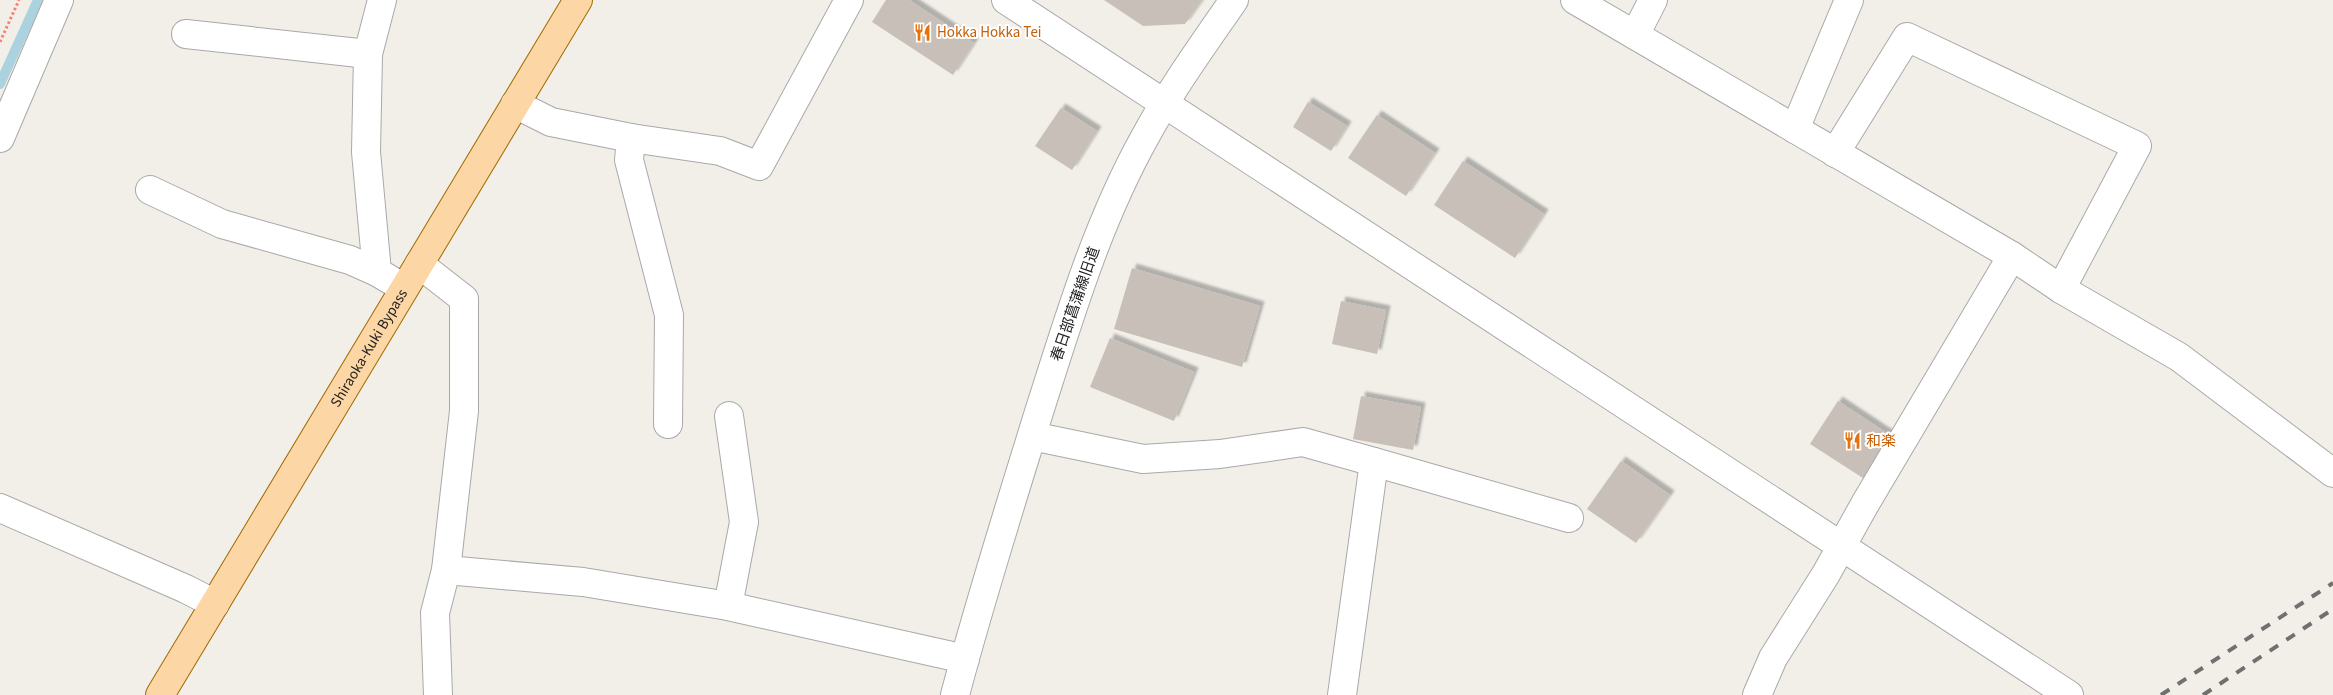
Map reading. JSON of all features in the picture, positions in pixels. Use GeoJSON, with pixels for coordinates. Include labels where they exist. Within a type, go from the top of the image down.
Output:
{"type":"FeatureCollection","features":[{"type":"Feature","properties":{"kind":"main road","name":"Shiraoka-Kuki Bypass"},"geometry":{"type":"LineString","coordinates":[[160,695],[578,0]]}},
{"type":"Feature","properties":{"kind":"street"},"geometry":{"type":"LineString","coordinates":[[0,138],[59,0]]}},
{"type":"Feature","properties":{"kind":"street"},"geometry":{"type":"LineString","coordinates":[[377,272],[366,152],[368,54],[382,0]]}},
{"type":"Feature","properties":{"kind":"street"},"geometry":{"type":"LineString","coordinates":[[515,104],[551,122],[631,138],[720,151],[759,166],[849,0]]}},
{"type":"Feature","properties":{"kind":"street"},"geometry":{"type":"LineString","coordinates":[[1006,0],[2069,695]]}},
{"type":"Feature","properties":{"kind":"street","name":"春日部菖蒲線旧道"},"geometry":{"type":"LineString","coordinates":[[955,695],[1032,436],[1076,295],[1098,235],[1136,154],[1164,103],[1234,0]]}},
{"type":"Feature","properties":{"kind":"street"},"geometry":{"type":"LineString","coordinates":[[1575,0],[2012,256],[2061,288],[2179,357],[2333,473]]}},
{"type":"Feature","properties":{"kind":"street"},"geometry":{"type":"LineString","coordinates":[[1635,35],[1653,0]]}},
{"type":"Feature","properties":{"kind":"street"},"geometry":{"type":"LineString","coordinates":[[1795,129],[1849,0]]}},
{"type":"Feature","properties":{"kind":"street"},"geometry":{"type":"LineString","coordinates":[[186,34],[368,54]]}},
{"type":"Feature","properties":{"kind":"street"},"geometry":{"type":"LineString","coordinates":[[1836,153],[1907,37],[2137,146],[2061,288]]}},
{"type":"Feature","properties":{"kind":"street"},"geometry":{"type":"LineString","coordinates":[[631,138],[629,160],[669,315],[668,424]]}},
{"type":"Feature","properties":{"kind":"street"},"geometry":{"type":"LineString","coordinates":[[150,190],[222,224],[350,260],[377,272],[404,288]]}},
{"type":"Feature","properties":{"kind":"street"},"geometry":{"type":"LineString","coordinates":[[1757,695],[1773,658],[1842,546],[1864,504],[2012,256]]}},
{"type":"Feature","properties":{"kind":"street"},"geometry":{"type":"LineString","coordinates":[[419,264],[464,299],[464,411],[446,570],[435,613],[438,695]]}},
{"type":"Feature","properties":{"kind":"street"},"geometry":{"type":"LineString","coordinates":[[728,606],[744,522],[729,416]]}},
{"type":"Feature","properties":{"kind":"street"},"geometry":{"type":"LineString","coordinates":[[1032,436],[1143,459],[1220,454],[1302,442],[1569,518]]}},
{"type":"Feature","properties":{"kind":"street"},"geometry":{"type":"LineString","coordinates":[[1342,695],[1374,462]]}},
{"type":"Feature","properties":{"kind":"street"},"geometry":{"type":"LineString","coordinates":[[0,508],[186,589],[215,604]]}},
{"type":"Feature","properties":{"kind":"street"},"geometry":{"type":"LineString","coordinates":[[446,570],[583,582],[728,606],[965,659]]}},
{"type":"Feature","properties":{"kind":"path"},"geometry":{"type":"LineString","coordinates":[[0,42],[19,0]]}},
{"type":"Feature","properties":{"kind":"building","name":"Hokka Hokka Tei"},"geometry":{"type":"Polygon","coordinates":[[[886,0],[909,0],[974,43],[953,75],[872,22],[886,0]]]}},
{"type":"Feature","properties":{"kind":"building"},"geometry":{"type":"Polygon","coordinates":[[[1104,0],[1202,0],[1185,24],[1143,26],[1104,0]]]}},
{"type":"Feature","properties":{"kind":"building"},"geometry":{"type":"Polygon","coordinates":[[[1308,102],[1347,126],[1331,151],[1293,127],[1308,102]]]}},
{"type":"Feature","properties":{"kind":"building"},"geometry":{"type":"Polygon","coordinates":[[[1061,108],[1097,131],[1072,170],[1035,146],[1061,108]]]}},
{"type":"Feature","properties":{"kind":"building"},"geometry":{"type":"Polygon","coordinates":[[[1377,115],[1435,153],[1406,196],[1348,158],[1377,115]]]}},
{"type":"Feature","properties":{"kind":"building"},"geometry":{"type":"Polygon","coordinates":[[[1463,161],[1544,214],[1515,258],[1434,205],[1463,161]]]}},
{"type":"Feature","properties":{"kind":"building"},"geometry":{"type":"Polygon","coordinates":[[[1132,268],[1260,306],[1242,367],[1114,329],[1132,268]]]}},
{"type":"Feature","properties":{"kind":"building"},"geometry":{"type":"Polygon","coordinates":[[[1341,301],[1386,310],[1377,354],[1332,344],[1341,301]]]}},
{"type":"Feature","properties":{"kind":"building"},"geometry":{"type":"Polygon","coordinates":[[[1110,338],[1194,372],[1174,421],[1090,387],[1110,338]]]}},
{"type":"Feature","properties":{"kind":"building"},"geometry":{"type":"Polygon","coordinates":[[[1361,396],[1421,407],[1413,450],[1353,439],[1361,396]]]}},
{"type":"Feature","properties":{"kind":"building","name":"和楽"},"geometry":{"type":"Polygon","coordinates":[[[1838,401],[1894,438],[1866,480],[1810,444],[1838,401]]]}},
{"type":"Feature","properties":{"kind":"building"},"geometry":{"type":"Polygon","coordinates":[[[1621,461],[1670,495],[1636,543],[1587,509],[1621,461]]]}},
{"type":"Feature","properties":{"kind":"waterway"},"geometry":{"type":"LineString","coordinates":[[0,84],[38,0]]}},
{"type":"Feature","properties":{"kind":"railway"},"geometry":{"type":"LineString","coordinates":[[2161,695],[2333,583]]}},
{"type":"Feature","properties":{"kind":"railway"},"geometry":{"type":"LineString","coordinates":[[2203,695],[2333,609]]}},
{"type":"Feature","properties":{"kind":"place","name":"Hokka Hokka Tei"},"geometry":{"type":"Point","coordinates":[923,32]}},
{"type":"Feature","properties":{"kind":"place","name":"和楽"},"geometry":{"type":"Point","coordinates":[1852,441]}}]}
